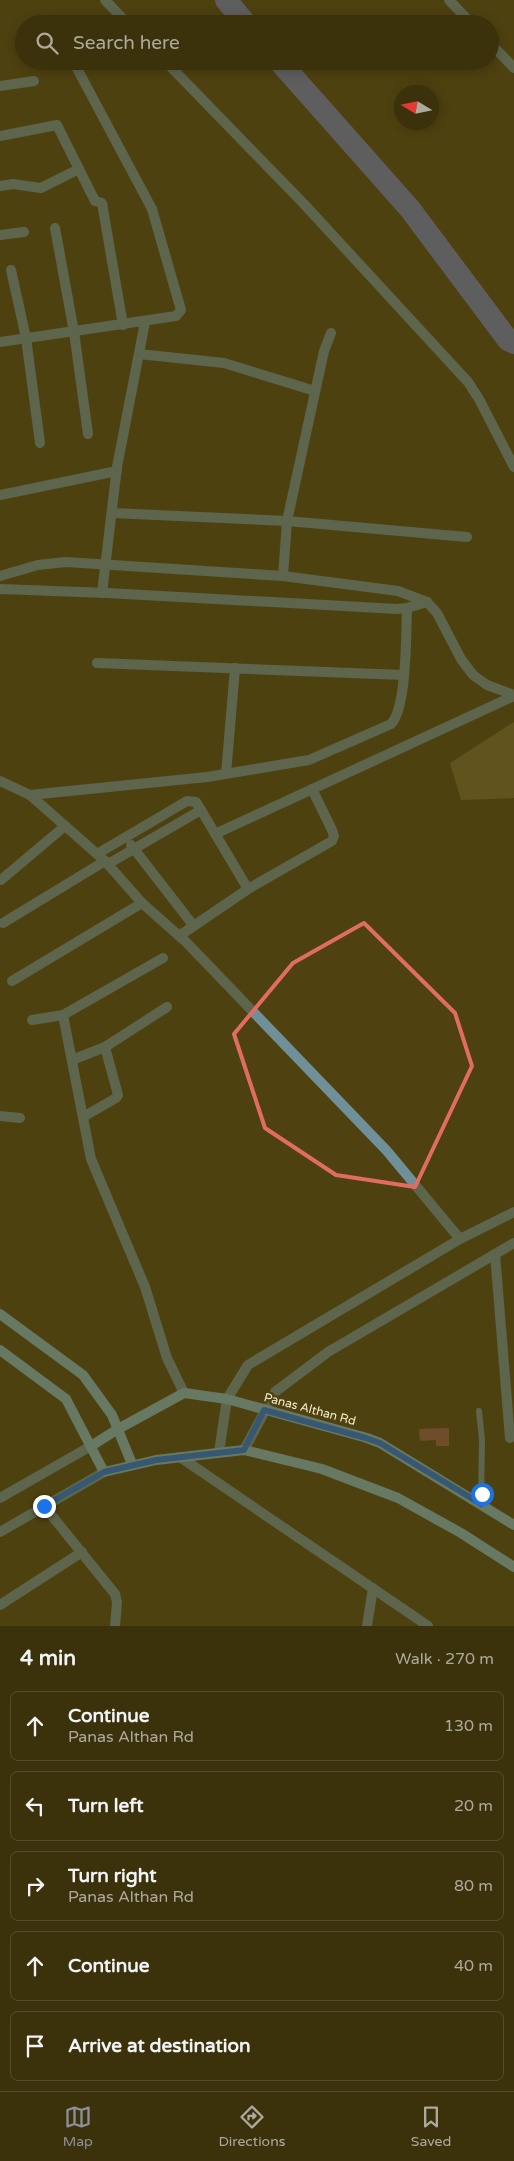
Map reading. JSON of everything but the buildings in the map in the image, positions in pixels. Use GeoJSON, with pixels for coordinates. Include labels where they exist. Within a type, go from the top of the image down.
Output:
{"type":"FeatureCollection","features":[{"type":"Feature","properties":{"kind":"main road"},"geometry":{"type":"LineString","coordinates":[[0,1314],[84,1375],[112,1415],[132,1464]]}},
{"type":"Feature","properties":{"kind":"main road"},"geometry":{"type":"LineString","coordinates":[[0,1350],[66,1399],[104,1472],[132,1464],[244,1450],[322,1469],[398,1498],[461,1533],[514,1567]]}},
{"type":"Feature","properties":{"kind":"main road","name":"Panas Althan Rd"},"geometry":{"type":"LineString","coordinates":[[184,1394],[227,1399],[380,1443],[514,1525]]}},
{"type":"Feature","properties":{"kind":"main road"},"geometry":{"type":"LineString","coordinates":[[91,1446],[118,1429],[184,1394]]}},
{"type":"Feature","properties":{"kind":"street"},"geometry":{"type":"LineString","coordinates":[[105,0],[119,15]]}},
{"type":"Feature","properties":{"kind":"street"},"geometry":{"type":"LineString","coordinates":[[449,0],[463,15]]}},
{"type":"Feature","properties":{"kind":"street"},"geometry":{"type":"LineString","coordinates":[[499,52],[514,68]]}},
{"type":"Feature","properties":{"kind":"street"},"geometry":{"type":"LineString","coordinates":[[0,342],[145,322],[179,314],[181,306],[152,209],[78,70]]}},
{"type":"Feature","properties":{"kind":"street"},"geometry":{"type":"LineString","coordinates":[[173,70],[304,204],[468,382],[479,399],[514,467]]}},
{"type":"Feature","properties":{"kind":"street"},"geometry":{"type":"LineString","coordinates":[[0,86],[34,81]]}},
{"type":"Feature","properties":{"kind":"street"},"geometry":{"type":"LineString","coordinates":[[0,136],[56,125],[95,201],[102,203],[123,325]]}},
{"type":"Feature","properties":{"kind":"street"},"geometry":{"type":"LineString","coordinates":[[0,186],[13,184],[41,188],[79,169]]}},
{"type":"Feature","properties":{"kind":"street"},"geometry":{"type":"LineString","coordinates":[[55,228],[74,332],[88,434]]}},
{"type":"Feature","properties":{"kind":"street"},"geometry":{"type":"LineString","coordinates":[[0,235],[24,232]]}},
{"type":"Feature","properties":{"kind":"street"},"geometry":{"type":"LineString","coordinates":[[11,270],[26,338],[40,443]]}},
{"type":"Feature","properties":{"kind":"street"},"geometry":{"type":"LineString","coordinates":[[102,593],[117,471],[145,322]]}},
{"type":"Feature","properties":{"kind":"street"},"geometry":{"type":"LineString","coordinates":[[283,576],[287,522],[324,351],[331,333]]}},
{"type":"Feature","properties":{"kind":"street"},"geometry":{"type":"LineString","coordinates":[[138,354],[224,363],[315,392]]}},
{"type":"Feature","properties":{"kind":"street"},"geometry":{"type":"LineString","coordinates":[[0,495],[117,471]]}},
{"type":"Feature","properties":{"kind":"street"},"geometry":{"type":"LineString","coordinates":[[112,513],[287,522],[467,537]]}},
{"type":"Feature","properties":{"kind":"street"},"geometry":{"type":"LineString","coordinates":[[0,576],[52,562],[283,576],[391,589],[428,602],[437,613],[461,659],[473,675],[487,685],[514,695]]}},
{"type":"Feature","properties":{"kind":"street"},"geometry":{"type":"LineString","coordinates":[[0,589],[407,608],[428,602]]}},
{"type":"Feature","properties":{"kind":"street"},"geometry":{"type":"LineString","coordinates":[[30,795],[226,774],[309,760],[390,724],[398,714],[404,675],[407,608]]}},
{"type":"Feature","properties":{"kind":"street"},"geometry":{"type":"LineString","coordinates":[[97,663],[404,675]]}},
{"type":"Feature","properties":{"kind":"street"},"geometry":{"type":"LineString","coordinates":[[226,774],[235,668]]}},
{"type":"Feature","properties":{"kind":"street"},"geometry":{"type":"LineString","coordinates":[[215,834],[514,695]]}},
{"type":"Feature","properties":{"kind":"street"},"geometry":{"type":"LineString","coordinates":[[0,781],[30,795],[103,860],[142,903],[179,936],[387,1151],[460,1239]]}},
{"type":"Feature","properties":{"kind":"street"},"geometry":{"type":"LineString","coordinates":[[179,936],[248,889],[332,841],[332,830],[312,789]]}},
{"type":"Feature","properties":{"kind":"street"},"geometry":{"type":"LineString","coordinates":[[3,923],[103,860],[126,838],[188,801],[196,802],[248,889]]}},
{"type":"Feature","properties":{"kind":"street"},"geometry":{"type":"LineString","coordinates":[[103,860],[134,849],[201,810]]}},
{"type":"Feature","properties":{"kind":"street"},"geometry":{"type":"LineString","coordinates":[[1,880],[65,826]]}},
{"type":"Feature","properties":{"kind":"street"},"geometry":{"type":"LineString","coordinates":[[126,838],[193,925]]}},
{"type":"Feature","properties":{"kind":"street"},"geometry":{"type":"LineString","coordinates":[[12,981],[142,903]]}},
{"type":"Feature","properties":{"kind":"street"},"geometry":{"type":"LineString","coordinates":[[32,1020],[63,1015],[163,958]]}},
{"type":"Feature","properties":{"kind":"street"},"geometry":{"type":"LineString","coordinates":[[72,1060],[105,1047],[167,1007]]}},
{"type":"Feature","properties":{"kind":"street"},"geometry":{"type":"LineString","coordinates":[[63,1015],[91,1159],[145,1287],[167,1358],[184,1394]]}},
{"type":"Feature","properties":{"kind":"street"},"geometry":{"type":"LineString","coordinates":[[83,1117],[118,1095],[105,1047]]}},
{"type":"Feature","properties":{"kind":"street"},"geometry":{"type":"LineString","coordinates":[[0,1116],[20,1118]]}},
{"type":"Feature","properties":{"kind":"street"},"geometry":{"type":"LineString","coordinates":[[220,1452],[227,1399],[248,1366],[460,1239],[514,1212]]}},
{"type":"Feature","properties":{"kind":"street"},"geometry":{"type":"LineString","coordinates":[[244,1450],[275,1392],[328,1352],[514,1243]]}},
{"type":"Feature","properties":{"kind":"street"},"geometry":{"type":"LineString","coordinates":[[495,1254],[510,1438]]}},
{"type":"Feature","properties":{"kind":"street"},"geometry":{"type":"LineString","coordinates":[[0,1498],[91,1446]]}},
{"type":"Feature","properties":{"kind":"street"},"geometry":{"type":"LineString","coordinates":[[180,1457],[428,1626]]}},
{"type":"Feature","properties":{"kind":"street"},"geometry":{"type":"LineString","coordinates":[[0,1532],[104,1472]]}},
{"type":"Feature","properties":{"kind":"street"},"geometry":{"type":"LineString","coordinates":[[44,1506],[115,1594],[113,1625]]}},
{"type":"Feature","properties":{"kind":"street"},"geometry":{"type":"LineString","coordinates":[[0,1605],[82,1552]]}},
{"type":"Feature","properties":{"kind":"street"},"geometry":{"type":"LineString","coordinates":[[367,1626],[373,1588]]}},
{"type":"Feature","properties":{"kind":"lane"},"geometry":{"type":"LineString","coordinates":[[480,1411],[482,1440],[481,1504]]}},
{"type":"Feature","properties":{"kind":"highlighted area"},"geometry":{"type":"Polygon","coordinates":[[[364,923],[455,1013],[472,1066],[415,1187],[336,1175],[265,1128],[234,1034],[293,963],[364,923]]]}},
{"type":"Feature","properties":{"kind":"shaded area"},"geometry":{"type":"Polygon","coordinates":[[[514,722],[514,798],[461,800],[450,763],[514,722]]]}},
{"type":"Feature","properties":{"kind":"waterway"},"geometry":{"type":"LineString","coordinates":[[226,0],[238,15]]}},
{"type":"Feature","properties":{"kind":"waterway"},"geometry":{"type":"LineString","coordinates":[[287,70],[410,209],[508,340],[514,343]]}},
{"type":"Feature","properties":{"kind":"route"},"geometry":{"type":"LineString","coordinates":[[44,1506],[104,1472],[132,1464],[244,1450],[264,1410],[380,1443],[481,1504],[482,1494]]}}]}
